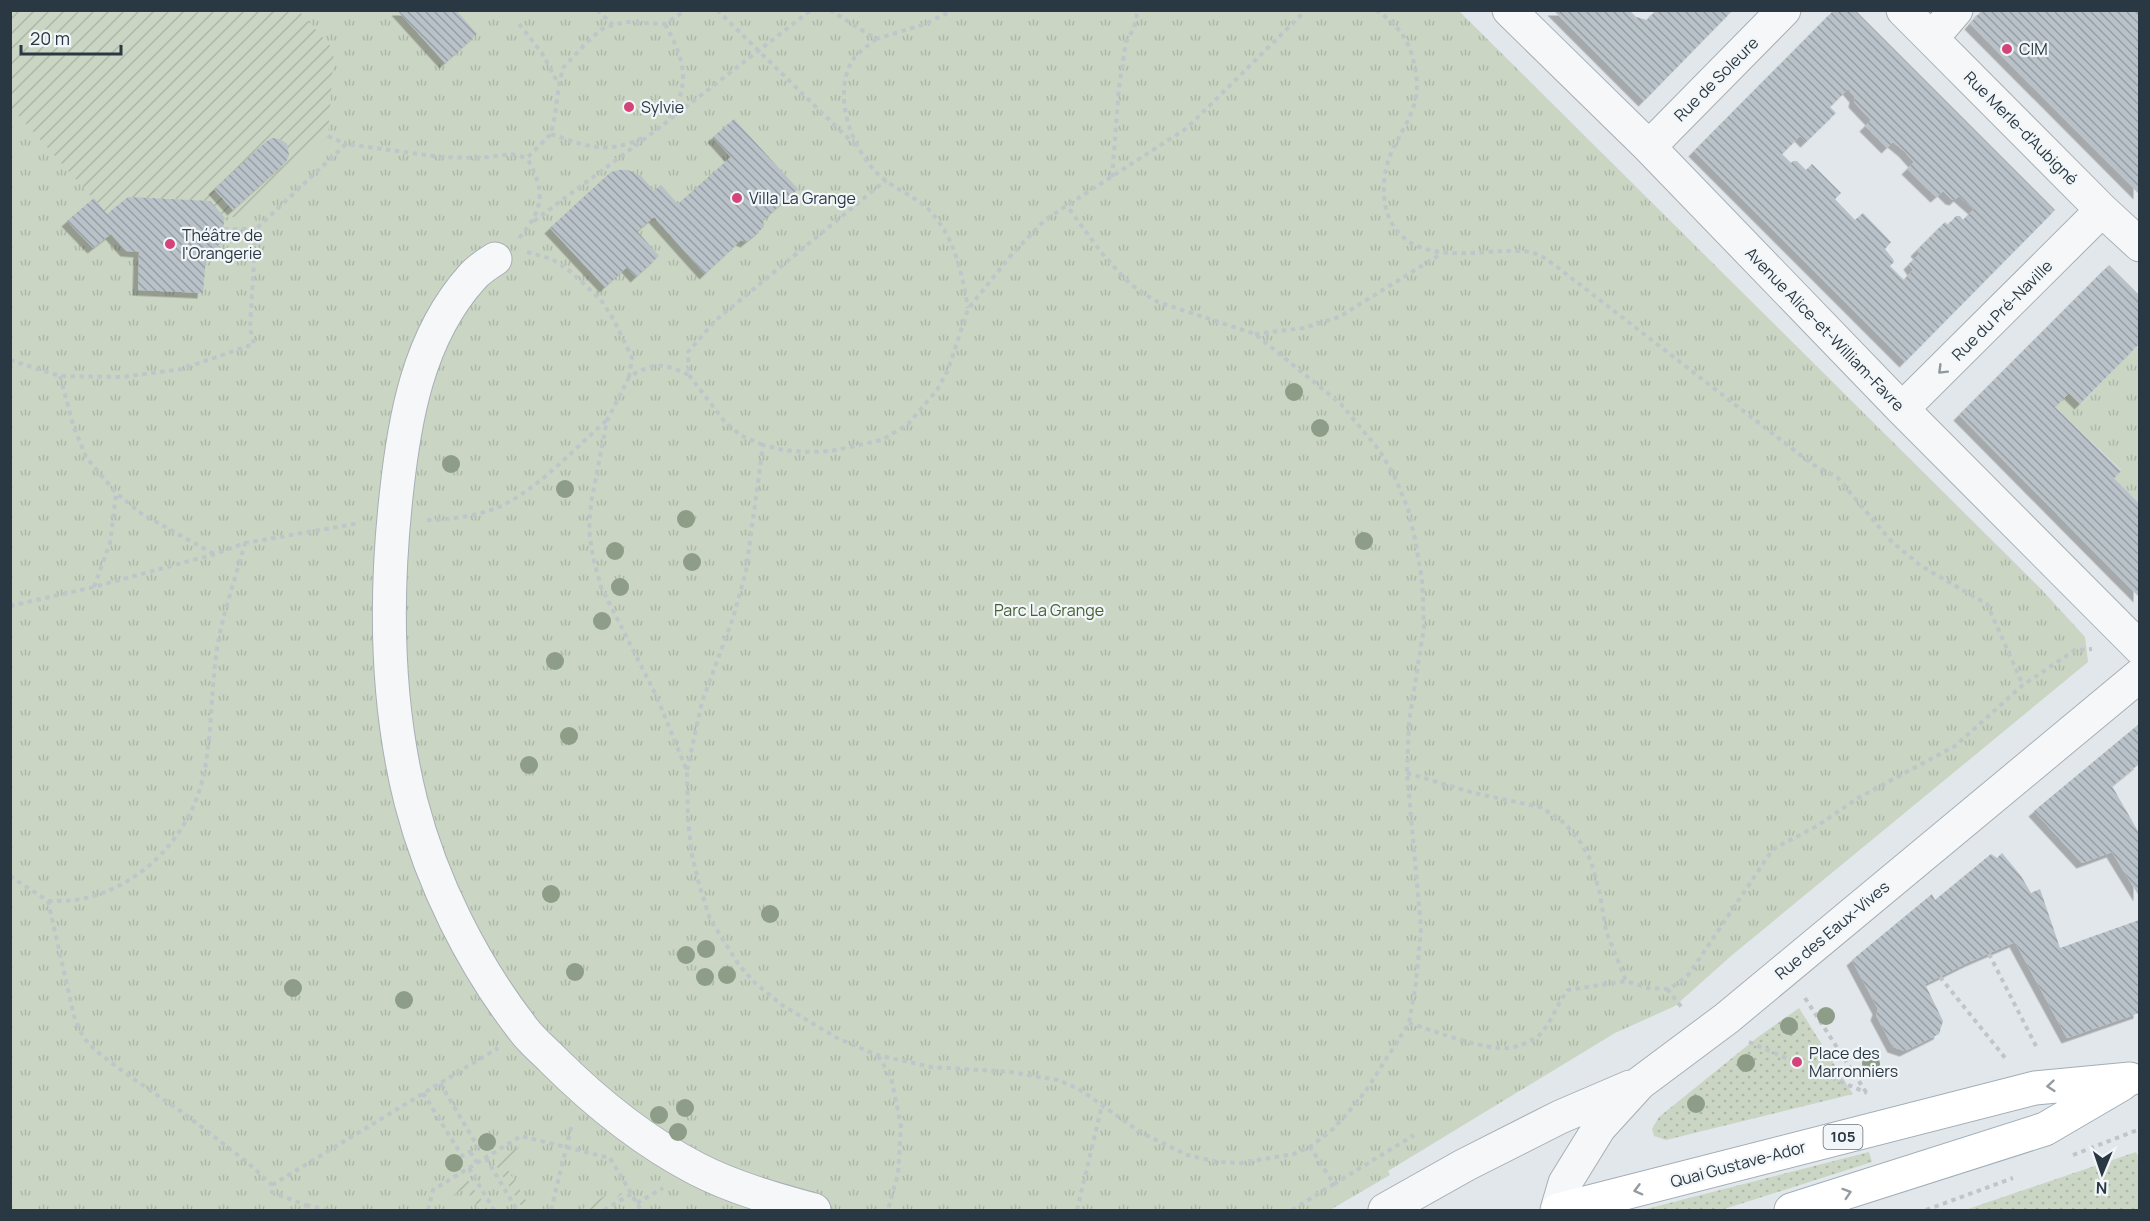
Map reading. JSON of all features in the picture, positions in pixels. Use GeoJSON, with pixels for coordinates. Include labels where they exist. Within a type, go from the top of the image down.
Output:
{"type":"FeatureCollection","features":[{"type":"Feature","properties":{"kind":"main road","name":"Quai Gustave-Ador"},"geometry":{"type":"LineString","coordinates":[[1557,1210],[2035,1088],[2135,1077]]}},
{"type":"Feature","properties":{"kind":"main road","name":"Quai Gustave-Ador"},"geometry":{"type":"LineString","coordinates":[[1791,1210],[2045,1129],[2135,1077]]}},
{"type":"Feature","properties":{"kind":"street","name":"Avenue Alice-et-William-Favre"},"geometry":{"type":"LineString","coordinates":[[1509,10],[1649,147],[1902,409],[2108,614],[2139,648]]}},
{"type":"Feature","properties":{"kind":"street","name":"Rue de Soleure"},"geometry":{"type":"LineString","coordinates":[[1649,147],[1784,10]]}},
{"type":"Feature","properties":{"kind":"street","name":"Rue Merle-d'Aubigné"},"geometry":{"type":"LineString","coordinates":[[1903,10],[2139,245]]}},
{"type":"Feature","properties":{"kind":"street"},"geometry":{"type":"LineString","coordinates":[[1932,38],[1956,10]]}},
{"type":"Feature","properties":{"kind":"street","name":"Rue du Pré-Naville"},"geometry":{"type":"LineString","coordinates":[[1902,409],[2102,210]]}},
{"type":"Feature","properties":{"kind":"street"},"geometry":{"type":"LineString","coordinates":[[495,258],[473,275],[435,332],[413,395],[399,459],[389,578],[389,652],[397,730],[411,802],[431,867],[492,987],[525,1032],[581,1088],[636,1132],[698,1169],[757,1194],[814,1210]]}},
{"type":"Feature","properties":{"kind":"street","name":"Rue des Eaux-Vives"},"geometry":{"type":"LineString","coordinates":[[1557,1210],[1565,1183],[1599,1128],[1640,1083],[1712,1030],[2139,675]]}},
{"type":"Feature","properties":{"kind":"street"},"geometry":{"type":"LineString","coordinates":[[1385,1210],[1465,1165],[1560,1117],[1640,1083]]}},
{"type":"Feature","properties":{"kind":"path"},"geometry":{"type":"LineString","coordinates":[[597,10],[613,25]]}},
{"type":"Feature","properties":{"kind":"path"},"geometry":{"type":"LineString","coordinates":[[527,158],[551,134],[563,68],[574,55],[602,29],[626,22],[665,24],[686,10]]}},
{"type":"Feature","properties":{"kind":"path"},"geometry":{"type":"LineString","coordinates":[[717,10],[862,152]]}},
{"type":"Feature","properties":{"kind":"path"},"geometry":{"type":"LineString","coordinates":[[495,258],[518,239],[533,221],[651,134],[811,10]]}},
{"type":"Feature","properties":{"kind":"path"},"geometry":{"type":"LineString","coordinates":[[830,10],[876,39]]}},
{"type":"Feature","properties":{"kind":"path"},"geometry":{"type":"LineString","coordinates":[[953,10],[925,24],[876,39],[853,59],[845,82],[844,107],[850,131],[875,171],[931,212],[950,238],[958,259],[968,309]]}},
{"type":"Feature","properties":{"kind":"path"},"geometry":{"type":"LineString","coordinates":[[1112,177],[1119,87],[1126,42],[1134,28],[1138,10]]}},
{"type":"Feature","properties":{"kind":"path"},"geometry":{"type":"LineString","coordinates":[[629,377],[646,367],[671,366],[689,375],[724,421],[740,435],[763,445],[783,450],[831,451],[882,440],[897,432],[923,408],[937,390],[948,370],[968,309],[1012,254],[1046,219],[1187,128],[1306,10]]}},
{"type":"Feature","properties":{"kind":"path"},"geometry":{"type":"LineString","coordinates":[[1376,10],[1398,27],[1408,43],[1418,82],[1415,103],[1406,126],[1393,148],[1386,171],[1384,205],[1390,220],[1401,236],[1415,246],[1442,253],[1518,251],[1535,253],[1552,263],[1812,464],[1837,477],[1891,541],[1921,566],[1987,604],[2023,685]]}},
{"type":"Feature","properties":{"kind":"path"},"geometry":{"type":"LineString","coordinates":[[519,24],[543,52],[559,84]]}},
{"type":"Feature","properties":{"kind":"path"},"geometry":{"type":"LineString","coordinates":[[551,134],[585,146],[609,149],[633,143],[651,134],[666,122],[677,105],[683,84],[683,65],[665,24]]}},
{"type":"Feature","properties":{"kind":"path"},"geometry":{"type":"LineString","coordinates":[[328,136],[346,144],[440,157],[481,158],[511,154],[527,158],[535,172],[539,189],[539,207],[533,221]]}},
{"type":"Feature","properties":{"kind":"path"},"geometry":{"type":"LineString","coordinates":[[10,360],[60,376],[122,377],[182,369],[254,344],[250,328],[256,229],[346,144]]}},
{"type":"Feature","properties":{"kind":"path"},"geometry":{"type":"LineString","coordinates":[[689,375],[688,352],[716,320],[886,180]]}},
{"type":"Feature","properties":{"kind":"path"},"geometry":{"type":"LineString","coordinates":[[763,445],[746,571],[733,618],[702,702],[687,771],[692,855],[710,919],[739,965],[782,1005],[837,1038],[877,1055],[931,1067],[1037,1075],[1058,1080],[1080,1089],[1140,1132],[1187,1155],[1241,1163],[1258,1161],[1294,1154],[1310,1147],[1333,1129],[1365,1092],[1409,1023],[1416,983],[1421,928],[1407,772],[1409,722],[1424,627],[1422,580],[1408,509],[1394,475],[1379,450],[1341,404],[1321,386],[1255,334],[1158,302],[1139,291],[1101,252],[1067,206]]}},
{"type":"Feature","properties":{"kind":"path"},"geometry":{"type":"LineString","coordinates":[[224,229],[256,229]]}},
{"type":"Feature","properties":{"kind":"path"},"geometry":{"type":"LineString","coordinates":[[495,258],[525,252],[552,259],[572,272],[601,300],[614,320],[632,358],[629,377],[607,421],[591,503],[589,530],[601,587],[656,695],[687,771]]}},
{"type":"Feature","properties":{"kind":"path"},"geometry":{"type":"LineString","coordinates":[[1255,334],[1304,328],[1339,317],[1442,253]]}},
{"type":"Feature","properties":{"kind":"path"},"geometry":{"type":"LineString","coordinates":[[60,376],[74,428],[86,457],[116,493],[142,514],[215,554]]}},
{"type":"Feature","properties":{"kind":"path"},"geometry":{"type":"LineString","coordinates":[[10,606],[94,587],[215,554],[245,543],[393,518],[434,520],[502,506],[526,491],[607,421]]}},
{"type":"Feature","properties":{"kind":"path"},"geometry":{"type":"LineString","coordinates":[[94,587],[110,543],[116,493]]}},
{"type":"Feature","properties":{"kind":"path"},"geometry":{"type":"LineString","coordinates":[[10,876],[48,901],[80,900],[128,880],[163,854],[190,813],[205,770],[212,718],[217,649],[245,543]]}},
{"type":"Feature","properties":{"kind":"path"},"geometry":{"type":"LineString","coordinates":[[1409,1023],[1472,1042],[1509,1048],[1527,1042],[1538,1035],[1546,1027],[1551,1015],[1568,990],[1626,981],[1648,988],[1667,989],[1677,984],[1689,974],[1773,849],[1817,825],[1858,798],[1955,746],[2023,685],[2075,650],[2093,649]]}},
{"type":"Feature","properties":{"kind":"path"},"geometry":{"type":"LineString","coordinates":[[1407,772],[1474,793],[1540,807],[1567,826],[1581,843],[1591,861],[1600,894],[1606,931],[1626,981]]}},
{"type":"Feature","properties":{"kind":"path"},"geometry":{"type":"LineString","coordinates":[[48,901],[74,1016],[83,1037],[95,1050],[125,1073],[183,1112],[247,1162],[272,1185],[272,1192],[306,1205],[328,1210]]}},
{"type":"Feature","properties":{"kind":"path"},"geometry":{"type":"LineString","coordinates":[[1989,954],[2038,1050]]}},
{"type":"Feature","properties":{"kind":"path"},"geometry":{"type":"LineString","coordinates":[[1940,977],[2006,1059]]}},
{"type":"Feature","properties":{"kind":"path"},"geometry":{"type":"LineString","coordinates":[[1667,989],[1686,1013]]}},
{"type":"Feature","properties":{"kind":"path"},"geometry":{"type":"LineString","coordinates":[[1746,1041],[1867,1093],[1803,994]]}},
{"type":"Feature","properties":{"kind":"path"},"geometry":{"type":"LineString","coordinates":[[272,1185],[501,1046]]}},
{"type":"Feature","properties":{"kind":"path"},"geometry":{"type":"LineString","coordinates":[[877,1055],[891,1077],[901,1126],[898,1174],[888,1210]]}},
{"type":"Feature","properties":{"kind":"path"},"geometry":{"type":"LineString","coordinates":[[423,1093],[462,1156],[470,1152],[478,1147],[440,1083]]}},
{"type":"Feature","properties":{"kind":"path"},"geometry":{"type":"LineString","coordinates":[[1077,1210],[1102,1105]]}},
{"type":"Feature","properties":{"kind":"path"},"geometry":{"type":"LineString","coordinates":[[551,1210],[570,1132]]}},
{"type":"Feature","properties":{"kind":"path"},"geometry":{"type":"LineString","coordinates":[[1292,1210],[1414,1135]]}},
{"type":"Feature","properties":{"kind":"path"},"geometry":{"type":"LineString","coordinates":[[428,1210],[433,1190],[521,1136],[610,1158],[641,1210]]}},
{"type":"Feature","properties":{"kind":"path"},"geometry":{"type":"LineString","coordinates":[[1310,1147],[1334,1184]]}},
{"type":"Feature","properties":{"kind":"path"},"geometry":{"type":"LineString","coordinates":[[470,1152],[477,1163]]}},
{"type":"Feature","properties":{"kind":"path"},"geometry":{"type":"LineString","coordinates":[[486,1158],[517,1210]]}},
{"type":"Feature","properties":{"kind":"path"},"geometry":{"type":"LineString","coordinates":[[469,1168],[494,1210]]}},
{"type":"Feature","properties":{"kind":"path"},"geometry":{"type":"LineString","coordinates":[[604,1210],[631,1194]]}},
{"type":"Feature","properties":{"kind":"path"},"geometry":{"type":"LineString","coordinates":[[306,1205],[309,1210]]}},
{"type":"Feature","properties":{"kind":"green space","name":"Parc La Grange"},"geometry":{"type":"Polygon","coordinates":[[[10,11],[1459,11],[2042,590],[2085,637],[2088,662],[1731,956],[1675,1006],[1615,1033],[1388,1171],[1390,1175],[1330,1210],[11,1210],[10,11]]]}},
{"type":"Feature","properties":{"kind":"green space"},"geometry":{"type":"Polygon","coordinates":[[[11,11],[299,11],[334,50],[328,136],[239,217],[224,217],[210,201],[128,197],[107,214],[11,107],[11,11]]]}},
{"type":"Feature","properties":{"kind":"green space"},"geometry":{"type":"Polygon","coordinates":[[[2139,344],[2139,503],[2114,478],[2121,470],[2055,407],[2069,393],[2081,404],[2139,344]]]}},
{"type":"Feature","properties":{"kind":"green space","name":"Place des Marronniers"},"geometry":{"type":"Polygon","coordinates":[[[1799,1008],[1853,1094],[1666,1140],[1654,1136],[1652,1129],[1659,1117],[1758,1037],[1799,1008]]]}},
{"type":"Feature","properties":{"kind":"green space"},"geometry":{"type":"Polygon","coordinates":[[[524,1144],[528,1150],[505,1165],[528,1204],[522,1207],[494,1162],[524,1144]]]}},
{"type":"Feature","properties":{"kind":"green space"},"geometry":{"type":"Polygon","coordinates":[[[1869,1152],[1872,1162],[1721,1210],[1642,1210],[1869,1152]]]}},
{"type":"Feature","properties":{"kind":"green space"},"geometry":{"type":"Polygon","coordinates":[[[2136,1152],[2139,1158],[2139,1210],[1965,1210],[2136,1152]]]}},
{"type":"Feature","properties":{"kind":"green space"},"geometry":{"type":"Polygon","coordinates":[[[467,1179],[488,1210],[480,1210],[465,1188],[444,1201],[441,1195],[467,1179]]]}},
{"type":"Feature","properties":{"kind":"green space"},"geometry":{"type":"Polygon","coordinates":[[[618,1188],[622,1194],[595,1210],[581,1210],[618,1188]]]}},
{"type":"Feature","properties":{"kind":"building"},"geometry":{"type":"Polygon","coordinates":[[[397,10],[456,10],[477,34],[445,63],[397,10]]]}},
{"type":"Feature","properties":{"kind":"building"},"geometry":{"type":"Polygon","coordinates":[[[1553,10],[1629,10],[1636,17],[1647,20],[1656,10],[1733,10],[1644,101],[1553,10]]]}},
{"type":"Feature","properties":{"kind":"building"},"geometry":{"type":"Polygon","coordinates":[[[1834,10],[1855,10],[2055,210],[1905,362],[1694,151],[1834,10]],[[1848,89],[1830,107],[1836,113],[1806,142],[1800,136],[1782,154],[1791,163],[1797,161],[1806,170],[1812,164],[1841,193],[1835,199],[1855,220],[1863,213],[1891,242],[1885,249],[1894,262],[1890,266],[1904,280],[1913,270],[1909,264],[1919,254],[1916,251],[1945,222],[1948,225],[1956,216],[1960,216],[1963,220],[1974,209],[1959,196],[1955,200],[1951,199],[1943,191],[1936,197],[1907,169],[1914,162],[1904,151],[1893,142],[1887,148],[1865,126],[1871,120],[1854,102],[1855,97],[1848,89]]]}},
{"type":"Feature","properties":{"kind":"building"},"geometry":{"type":"Polygon","coordinates":[[[1982,10],[2139,10],[2139,194],[1970,24],[1982,10]]]}},
{"type":"Feature","properties":{"kind":"building","name":"Villa La Grange"},"geometry":{"type":"Polygon","coordinates":[[[734,119],[798,189],[763,220],[764,227],[746,242],[741,240],[705,274],[654,217],[637,231],[659,256],[636,277],[627,267],[605,287],[550,228],[611,172],[619,170],[628,170],[641,176],[654,191],[661,185],[678,204],[731,157],[713,137],[734,119]]]}},
{"type":"Feature","properties":{"kind":"building"},"geometry":{"type":"Polygon","coordinates":[[[272,138],[280,139],[287,144],[289,155],[286,162],[233,210],[214,189],[272,138]]]}},
{"type":"Feature","properties":{"kind":"building","name":"Théâtre de l'Orangerie"},"geometry":{"type":"Polygon","coordinates":[[[128,197],[210,201],[224,217],[223,241],[206,257],[203,293],[138,290],[139,252],[126,251],[111,234],[93,248],[67,221],[94,198],[107,214],[128,197]]]}},
{"type":"Feature","properties":{"kind":"building"},"geometry":{"type":"Polygon","coordinates":[[[2109,265],[2139,295],[2139,344],[2080,404],[2069,393],[2055,407],[2121,471],[2114,478],[2139,503],[2139,597],[1959,415],[2109,265]]]}},
{"type":"Feature","properties":{"kind":"building"},"geometry":{"type":"Polygon","coordinates":[[[2139,724],[2139,764],[2112,786],[2139,833],[2139,896],[2112,852],[2082,863],[2034,811],[2139,724]]]}},
{"type":"Feature","properties":{"kind":"building"},"geometry":{"type":"Polygon","coordinates":[[[2002,853],[2021,876],[2031,893],[2040,889],[2060,948],[2139,920],[2139,1013],[2067,1038],[2015,942],[1925,984],[1943,1021],[1939,1034],[1905,1051],[1893,1047],[1876,1015],[1878,1009],[1852,960],[1932,894],[1935,900],[1991,854],[1997,858],[2002,853]]]}},
{"type":"Feature","properties":{"kind":"place","name":"CIM"},"geometry":{"type":"Point","coordinates":[2007,49]}},
{"type":"Feature","properties":{"kind":"place","name":"Sylvie"},"geometry":{"type":"Point","coordinates":[629,107]}},
{"type":"Feature","properties":{"kind":"place","name":"Villa La Grange"},"geometry":{"type":"Point","coordinates":[737,198]}},
{"type":"Feature","properties":{"kind":"place","name":"Théâtre de l'Orangerie"},"geometry":{"type":"Point","coordinates":[170,244]}},
{"type":"Feature","properties":{"kind":"place","name":"Place des Marronniers"},"geometry":{"type":"Point","coordinates":[1797,1062]}}]}
